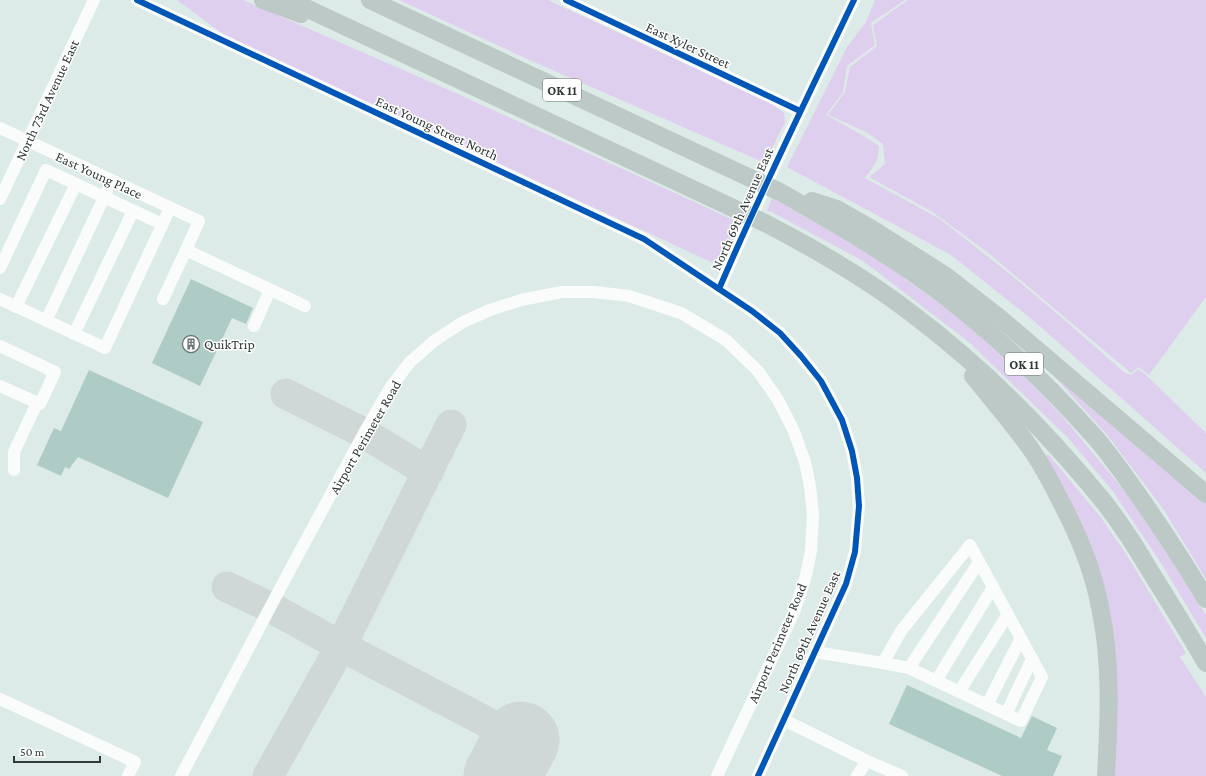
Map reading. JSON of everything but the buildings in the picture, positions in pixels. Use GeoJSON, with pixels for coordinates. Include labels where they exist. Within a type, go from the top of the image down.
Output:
{"type":"FeatureCollection","features":[{"type":"Feature","properties":{"kind":"highway"},"geometry":{"type":"LineString","coordinates":[[263,0],[377,41]]}},
{"type":"Feature","properties":{"kind":"highway","name":"OK 11"},"geometry":{"type":"LineString","coordinates":[[289,0],[765,223],[802,242],[910,312],[943,338],[1020,408],[1046,435],[1104,503],[1131,539],[1206,663]]}},
{"type":"Feature","properties":{"kind":"highway","name":"OK 11"},"geometry":{"type":"LineString","coordinates":[[370,0],[780,192],[863,240],[912,273],[975,320],[1058,398],[1089,431],[1117,465],[1153,516],[1206,599]]}},
{"type":"Feature","properties":{"kind":"highway"},"geometry":{"type":"LineString","coordinates":[[780,192],[837,209],[872,228],[946,276],[1001,319],[1206,494]]}},
{"type":"Feature","properties":{"kind":"highway"},"geometry":{"type":"LineString","coordinates":[[943,338],[1018,431],[1034,454],[1074,527],[1084,552],[1100,606],[1107,656],[1109,717],[1106,776]]}},
{"type":"Feature","properties":{"kind":"street","name":"North 73rd Avenue East"},"geometry":{"type":"LineString","coordinates":[[0,199],[94,0]]}},
{"type":"Feature","properties":{"kind":"street","name":"East Young Street North"},"geometry":{"type":"LineString","coordinates":[[137,0],[644,238],[719,289]]}},
{"type":"Feature","properties":{"kind":"street"},"geometry":{"type":"LineString","coordinates":[[158,0],[182,21]]}},
{"type":"Feature","properties":{"kind":"street","name":"East Xyler Street"},"geometry":{"type":"LineString","coordinates":[[566,0],[800,111]]}},
{"type":"Feature","properties":{"kind":"street","name":"North 69th Avenue East"},"geometry":{"type":"LineString","coordinates":[[758,776],[846,584],[855,552],[859,506],[857,478],[852,451],[842,420],[821,381],[780,333],[752,311],[719,289],[784,144],[854,0]]}},
{"type":"Feature","properties":{"kind":"street","name":"East Young Place"},"geometry":{"type":"LineString","coordinates":[[1,131],[28,141],[199,221],[186,250]]}},
{"type":"Feature","properties":{"kind":"street"},"geometry":{"type":"LineString","coordinates":[[0,268],[54,154]]}},
{"type":"Feature","properties":{"kind":"street"},"geometry":{"type":"LineString","coordinates":[[46,170],[162,224]]}},
{"type":"Feature","properties":{"kind":"street"},"geometry":{"type":"LineString","coordinates":[[46,321],[112,181]]}},
{"type":"Feature","properties":{"kind":"street"},"geometry":{"type":"LineString","coordinates":[[16,307],[76,184]]}},
{"type":"Feature","properties":{"kind":"street"},"geometry":{"type":"LineString","coordinates":[[0,299],[105,348],[170,208]]}},
{"type":"Feature","properties":{"kind":"street"},"geometry":{"type":"LineString","coordinates":[[74,334],[133,210]]}},
{"type":"Feature","properties":{"kind":"street"},"geometry":{"type":"LineString","coordinates":[[163,299],[186,250],[305,306]]}},
{"type":"Feature","properties":{"kind":"street"},"geometry":{"type":"LineString","coordinates":[[254,326],[270,290]]}},
{"type":"Feature","properties":{"kind":"street","name":"Airport Perimeter Road"},"geometry":{"type":"LineString","coordinates":[[181,776],[364,433],[390,388],[410,362],[434,341],[463,322],[490,310],[514,302],[562,292],[594,292],[629,296],[681,313],[726,340],[758,371],[778,400],[793,429],[805,462],[810,486],[813,515],[811,551],[805,579],[794,612],[717,776]]}},
{"type":"Feature","properties":{"kind":"street"},"geometry":{"type":"LineString","coordinates":[[0,346],[55,372],[40,404],[37,403],[14,452],[14,470]]}},
{"type":"Feature","properties":{"kind":"street"},"geometry":{"type":"LineString","coordinates":[[0,386],[37,403]]}},
{"type":"Feature","properties":{"kind":"street"},"geometry":{"type":"LineString","coordinates":[[815,652],[909,668],[1021,721],[1042,677],[970,545],[901,631],[883,663]]}},
{"type":"Feature","properties":{"kind":"street"},"geometry":{"type":"LineString","coordinates":[[909,668],[979,562]]}},
{"type":"Feature","properties":{"kind":"street"},"geometry":{"type":"LineString","coordinates":[[936,680],[993,587]]}},
{"type":"Feature","properties":{"kind":"street"},"geometry":{"type":"LineString","coordinates":[[959,692],[1008,614]]}},
{"type":"Feature","properties":{"kind":"street"},"geometry":{"type":"LineString","coordinates":[[987,705],[1021,638]]}},
{"type":"Feature","properties":{"kind":"street"},"geometry":{"type":"LineString","coordinates":[[1006,714],[1032,659]]}},
{"type":"Feature","properties":{"kind":"street"},"geometry":{"type":"LineString","coordinates":[[0,699],[134,762],[128,776]]}},
{"type":"Feature","properties":{"kind":"street"},"geometry":{"type":"LineString","coordinates":[[784,720],[867,761],[902,776]]}},
{"type":"Feature","properties":{"kind":"street"},"geometry":{"type":"LineString","coordinates":[[857,776],[867,761]]}},
{"type":"Feature","properties":{"kind":"shaded area"},"geometry":{"type":"Polygon","coordinates":[[[177,0],[243,0],[449,90],[738,222],[719,261],[711,262],[227,37],[177,0]]]}},
{"type":"Feature","properties":{"kind":"shaded area"},"geometry":{"type":"Polygon","coordinates":[[[399,0],[548,0],[772,104],[784,113],[785,122],[765,163],[525,58],[399,0]]]}},
{"type":"Feature","properties":{"kind":"shaded area"},"geometry":{"type":"Polygon","coordinates":[[[875,0],[905,0],[871,23],[875,45],[847,66],[843,92],[826,115],[879,146],[878,156],[875,163],[865,178],[940,219],[1010,274],[1125,373],[1132,375],[1138,369],[1144,373],[1206,433],[1206,473],[1035,322],[951,255],[787,167],[847,47],[866,22],[875,0]]]}},
{"type":"Feature","properties":{"kind":"shaded area"},"geometry":{"type":"Polygon","coordinates":[[[908,0],[1206,0],[1206,297],[1149,375],[1139,367],[1131,373],[987,252],[931,211],[869,177],[885,164],[883,144],[866,132],[828,115],[845,92],[850,67],[877,46],[873,25],[908,0]]]}},
{"type":"Feature","properties":{"kind":"shaded area"},"geometry":{"type":"Polygon","coordinates":[[[772,198],[836,233],[888,266],[963,321],[1017,369],[1063,417],[1127,494],[1162,544],[1206,615],[1206,638],[1161,563],[1112,490],[1067,437],[970,343],[863,261],[770,211],[767,211],[772,198]]]}},
{"type":"Feature","properties":{"kind":"shaded area"},"geometry":{"type":"Polygon","coordinates":[[[1058,374],[1206,499],[1206,579],[1164,510],[1108,436],[1054,376],[1058,374]]]}},
{"type":"Feature","properties":{"kind":"shaded area"},"geometry":{"type":"Polygon","coordinates":[[[1048,454],[1102,519],[1126,554],[1186,653],[1180,657],[1206,697],[1206,776],[1113,776],[1112,642],[1043,458],[1048,454]]]}},
{"type":"Feature","properties":{"kind":"taxiway"},"geometry":{"type":"LineString","coordinates":[[286,394],[364,433],[428,472]]}},
{"type":"Feature","properties":{"kind":"taxiway"},"geometry":{"type":"LineString","coordinates":[[268,776],[341,646],[451,425]]}},
{"type":"Feature","properties":{"kind":"taxiway"},"geometry":{"type":"LineString","coordinates":[[227,587],[270,607],[341,646],[521,740]]}},
{"type":"Feature","properties":{"kind":"runway"},"geometry":{"type":"LineString","coordinates":[[502,776],[521,740]]}},
{"type":"Feature","properties":{"kind":"cycle path"},"geometry":{"type":"LineString","coordinates":[[137,0],[644,239],[752,311],[780,333],[801,356],[821,381],[842,420],[852,451],[857,478],[859,506],[855,552],[846,584],[758,776]]}},
{"type":"Feature","properties":{"kind":"cycle path"},"geometry":{"type":"LineString","coordinates":[[566,0],[800,111]]}},
{"type":"Feature","properties":{"kind":"cycle path"},"geometry":{"type":"LineString","coordinates":[[719,289],[768,180],[854,0]]}},
{"type":"Feature","properties":{"kind":"place","name":"QuikTrip"},"geometry":{"type":"Point","coordinates":[191,344]}}]}
